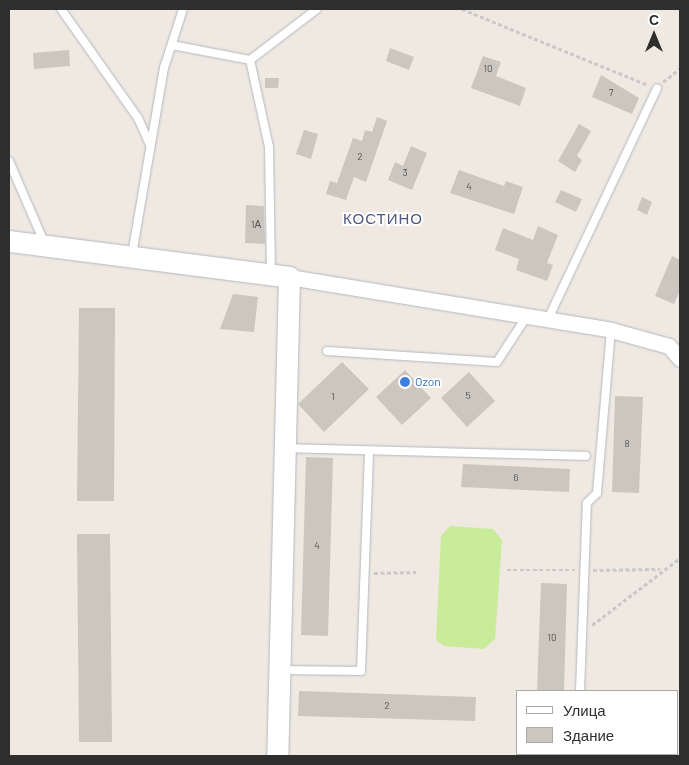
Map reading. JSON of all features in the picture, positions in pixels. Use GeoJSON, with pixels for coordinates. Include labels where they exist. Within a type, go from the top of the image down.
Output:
{"type":"FeatureCollection","features":[{"type":"Feature","properties":{"kind":"street"},"geometry":{"type":"LineString","coordinates":[[9,241],[132,255],[280,276],[611,330],[669,346],[680,359]]}},
{"type":"Feature","properties":{"kind":"street"},"geometry":{"type":"LineString","coordinates":[[277,756],[281,448],[280,276]]}},
{"type":"Feature","properties":{"kind":"lane"},"geometry":{"type":"LineString","coordinates":[[62,9],[138,118],[149,143]]}},
{"type":"Feature","properties":{"kind":"lane"},"geometry":{"type":"LineString","coordinates":[[132,255],[149,143],[172,45],[183,9]]}},
{"type":"Feature","properties":{"kind":"lane"},"geometry":{"type":"LineString","coordinates":[[172,45],[250,60],[317,9]]}},
{"type":"Feature","properties":{"kind":"lane"},"geometry":{"type":"LineString","coordinates":[[250,60],[269,147],[280,276]]}},
{"type":"Feature","properties":{"kind":"lane"},"geometry":{"type":"LineString","coordinates":[[548,319],[657,88]]}},
{"type":"Feature","properties":{"kind":"lane"},"geometry":{"type":"LineString","coordinates":[[9,161],[45,246]]}},
{"type":"Feature","properties":{"kind":"lane"},"geometry":{"type":"LineString","coordinates":[[328,352],[497,362],[527,316]]}},
{"type":"Feature","properties":{"kind":"lane"},"geometry":{"type":"LineString","coordinates":[[580,690],[580,636],[588,503],[597,493],[611,330]]}},
{"type":"Feature","properties":{"kind":"lane"},"geometry":{"type":"LineString","coordinates":[[281,448],[586,456]]}},
{"type":"Feature","properties":{"kind":"lane"},"geometry":{"type":"LineString","coordinates":[[279,670],[361,671],[369,451]]}},
{"type":"Feature","properties":{"kind":"path"},"geometry":{"type":"LineString","coordinates":[[462,9],[657,88],[680,68]]}},
{"type":"Feature","properties":{"kind":"path"},"geometry":{"type":"LineString","coordinates":[[580,636],[660,569],[680,558]]}},
{"type":"Feature","properties":{"kind":"path"},"geometry":{"type":"LineString","coordinates":[[364,573],[416,572]]}},
{"type":"Feature","properties":{"kind":"green space"},"geometry":{"type":"Polygon","coordinates":[[[450,526],[493,529],[502,540],[495,639],[484,649],[444,646],[436,640],[441,536],[450,526]]]}},
{"type":"Feature","properties":{"kind":"building"},"geometry":{"type":"Polygon","coordinates":[[[390,48],[414,57],[409,70],[386,61],[390,48]]]}},
{"type":"Feature","properties":{"kind":"building"},"geometry":{"type":"Polygon","coordinates":[[[69,50],[70,66],[34,69],[33,53],[69,50]]]}},
{"type":"Feature","properties":{"kind":"building"},"geometry":{"type":"Polygon","coordinates":[[[483,56],[501,62],[496,76],[526,88],[520,106],[471,88],[483,56]]]}},
{"type":"Feature","properties":{"kind":"building"},"geometry":{"type":"Polygon","coordinates":[[[601,75],[639,98],[632,114],[592,97],[601,75]]]}},
{"type":"Feature","properties":{"kind":"building"},"geometry":{"type":"Polygon","coordinates":[[[265,78],[279,78],[278,88],[265,88],[265,78]]]}},
{"type":"Feature","properties":{"kind":"building"},"geometry":{"type":"Polygon","coordinates":[[[377,117],[387,121],[366,182],[354,177],[346,200],[326,194],[330,181],[337,183],[353,138],[362,141],[365,130],[372,132],[377,117]]]}},
{"type":"Feature","properties":{"kind":"building"},"geometry":{"type":"Polygon","coordinates":[[[579,124],[591,131],[577,156],[582,160],[575,172],[558,161],[579,124]]]}},
{"type":"Feature","properties":{"kind":"building"},"geometry":{"type":"Polygon","coordinates":[[[304,130],[318,134],[311,159],[296,154],[304,130]]]}},
{"type":"Feature","properties":{"kind":"building"},"geometry":{"type":"Polygon","coordinates":[[[411,146],[427,153],[412,190],[388,180],[395,162],[403,166],[411,146]]]}},
{"type":"Feature","properties":{"kind":"building"},"geometry":{"type":"Polygon","coordinates":[[[459,170],[504,186],[506,181],[523,187],[514,214],[450,193],[459,170]]]}},
{"type":"Feature","properties":{"kind":"building"},"geometry":{"type":"Polygon","coordinates":[[[561,190],[582,199],[576,212],[555,202],[561,190]]]}},
{"type":"Feature","properties":{"kind":"building"},"geometry":{"type":"Polygon","coordinates":[[[642,197],[652,202],[647,215],[637,210],[642,197]]]}},
{"type":"Feature","properties":{"kind":"building"},"geometry":{"type":"Polygon","coordinates":[[[246,205],[264,206],[265,244],[245,243],[246,205]]]}},
{"type":"Feature","properties":{"kind":"building"},"geometry":{"type":"Polygon","coordinates":[[[538,226],[558,235],[547,263],[553,265],[547,281],[516,270],[519,259],[495,250],[503,228],[533,240],[538,226]]]}},
{"type":"Feature","properties":{"kind":"building"},"geometry":{"type":"Polygon","coordinates":[[[672,256],[680,260],[680,290],[674,304],[655,296],[672,256]]]}},
{"type":"Feature","properties":{"kind":"building"},"geometry":{"type":"Polygon","coordinates":[[[233,294],[258,297],[254,332],[220,329],[233,294]]]}},
{"type":"Feature","properties":{"kind":"building"},"geometry":{"type":"Polygon","coordinates":[[[79,308],[115,308],[114,501],[77,501],[79,308]]]}},
{"type":"Feature","properties":{"kind":"building"},"geometry":{"type":"Polygon","coordinates":[[[342,362],[369,389],[324,432],[298,404],[342,362]]]}},
{"type":"Feature","properties":{"kind":"building"},"geometry":{"type":"Polygon","coordinates":[[[405,370],[431,398],[402,425],[376,397],[405,370]]]}},
{"type":"Feature","properties":{"kind":"building"},"geometry":{"type":"Polygon","coordinates":[[[469,372],[495,401],[467,427],[441,398],[469,372]]]}},
{"type":"Feature","properties":{"kind":"building"},"geometry":{"type":"Polygon","coordinates":[[[615,396],[643,397],[639,493],[612,492],[615,396]]]}},
{"type":"Feature","properties":{"kind":"building"},"geometry":{"type":"Polygon","coordinates":[[[306,457],[333,458],[328,636],[301,635],[306,457]]]}},
{"type":"Feature","properties":{"kind":"building"},"geometry":{"type":"Polygon","coordinates":[[[463,464],[570,469],[569,492],[461,487],[463,464]]]}},
{"type":"Feature","properties":{"kind":"building"},"geometry":{"type":"Polygon","coordinates":[[[77,534],[110,534],[112,742],[79,742],[77,534]]]}},
{"type":"Feature","properties":{"kind":"building"},"geometry":{"type":"Polygon","coordinates":[[[541,583],[567,584],[564,690],[537,690],[541,583]]]}},
{"type":"Feature","properties":{"kind":"building"},"geometry":{"type":"Polygon","coordinates":[[[299,691],[476,697],[475,721],[298,716],[299,691]]]}},
{"type":"Feature","properties":{"kind":"place","name":"Ozon"},"geometry":{"type":"Point","coordinates":[405,382]}},
{"type":"Feature","properties":{"kind":"district","name":"КОСТИНО"},"geometry":{"type":"Point","coordinates":[383,219]}}]}
